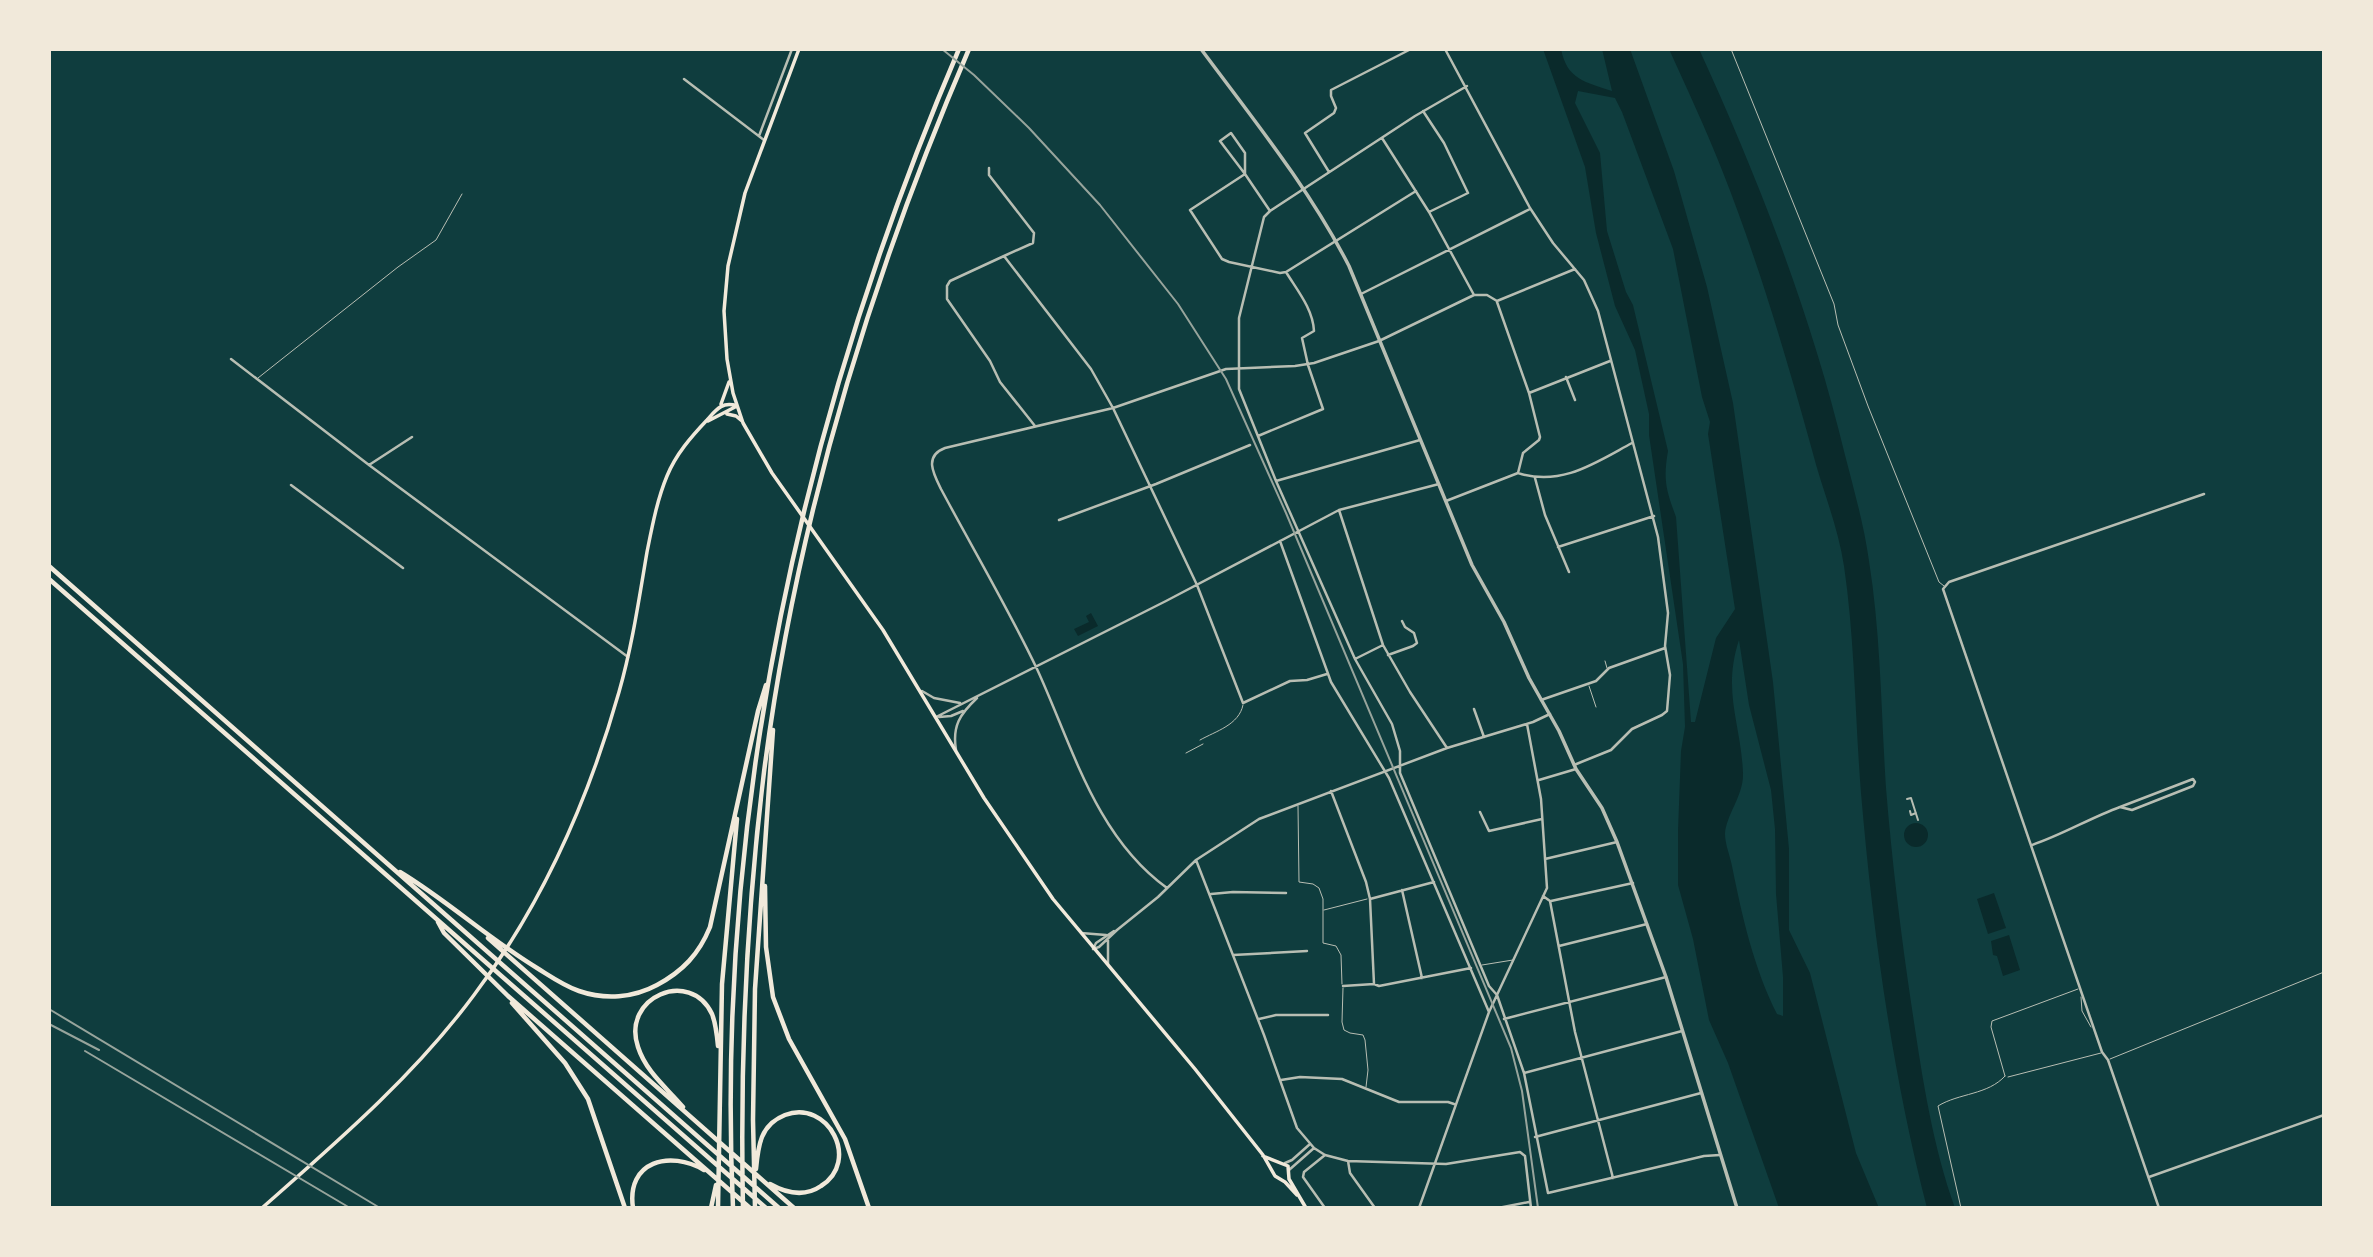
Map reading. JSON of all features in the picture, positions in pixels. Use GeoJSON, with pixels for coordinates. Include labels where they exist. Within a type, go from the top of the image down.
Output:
{"type":"FeatureCollection","features":[{"type":"Feature","properties":{"kind":"highway"},"geometry":{"type":"LineString","coordinates":[[743,1208],[742,1046],[749,918],[772,722],[796,588],[840,408],[865,323],[923,162],[969,49]]}},
{"type":"Feature","properties":{"kind":"highway"},"geometry":{"type":"LineString","coordinates":[[733,1208],[732,1047],[740,918],[748,827],[771,671],[804,508],[835,391],[865,292],[914,159],[958,52]]}},
{"type":"Feature","properties":{"kind":"highway"},"geometry":{"type":"LineString","coordinates":[[49,566],[779,1208]]}},
{"type":"Feature","properties":{"kind":"highway"},"geometry":{"type":"LineString","coordinates":[[49,579],[766,1208]]}},
{"type":"Feature","properties":{"kind":"highway"},"geometry":{"type":"LineString","coordinates":[[472,925],[564,985],[580,991],[614,997],[653,988],[677,974],[704,942],[716,905],[758,711],[771,671]]}},
{"type":"Feature","properties":{"kind":"highway"},"geometry":{"type":"LineString","coordinates":[[753,1208],[755,989],[773,740],[772,722]]}},
{"type":"Feature","properties":{"kind":"highway"},"geometry":{"type":"LineString","coordinates":[[718,1208],[716,1175],[722,984],[740,794]]}},
{"type":"Feature","properties":{"kind":"highway"},"geometry":{"type":"LineString","coordinates":[[765,860],[766,947],[773,998],[789,1039],[845,1139],[869,1208]]}},
{"type":"Feature","properties":{"kind":"highway"},"geometry":{"type":"LineString","coordinates":[[389,865],[419,884],[472,925],[794,1208]]}},
{"type":"Feature","properties":{"kind":"highway"},"geometry":{"type":"LineString","coordinates":[[436,918],[444,933],[508,996],[753,1208]]}},
{"type":"Feature","properties":{"kind":"highway"},"geometry":{"type":"LineString","coordinates":[[687,1114],[641,1056],[635,1029],[643,1007],[651,999],[668,992],[685,993],[701,1001],[714,1021],[720,1065]]}},
{"type":"Feature","properties":{"kind":"highway"},"geometry":{"type":"LineString","coordinates":[[508,996],[565,1063],[587,1099],[595,1115],[625,1208]]}},
{"type":"Feature","properties":{"kind":"highway"},"geometry":{"type":"LineString","coordinates":[[755,1164],[764,1132],[776,1119],[787,1114],[804,1113],[816,1116],[830,1127],[836,1137],[839,1154],[837,1166],[828,1181],[819,1188],[796,1193],[778,1189],[763,1181]]}},
{"type":"Feature","properties":{"kind":"highway"},"geometry":{"type":"LineString","coordinates":[[633,1208],[632,1196],[638,1178],[647,1168],[659,1161],[672,1159],[688,1162],[716,1175]]}},
{"type":"Feature","properties":{"kind":"highway"},"geometry":{"type":"LineString","coordinates":[[711,1208],[717,1188]]}},
{"type":"Feature","properties":{"kind":"main road"},"geometry":{"type":"LineString","coordinates":[[799,49],[742,204],[728,266],[724,326],[729,376],[743,423],[772,473],[883,630],[1011,837],[1093,949],[1195,1069],[1263,1155],[1275,1176],[1297,1195],[1306,1208]]}},
{"type":"Feature","properties":{"kind":"main road"},"geometry":{"type":"LineString","coordinates":[[262,1208],[382,1100],[473,997],[517,932],[545,882],[583,803],[607,736],[628,657],[654,516],[667,475],[689,439],[719,407],[728,390],[729,376]]}},
{"type":"Feature","properties":{"kind":"main road"},"geometry":{"type":"LineString","coordinates":[[719,407],[730,404],[737,407]]}},
{"type":"Feature","properties":{"kind":"main road"},"geometry":{"type":"LineString","coordinates":[[704,424],[737,407]]}},
{"type":"Feature","properties":{"kind":"main road"},"geometry":{"type":"LineString","coordinates":[[725,414],[736,416],[743,423]]}},
{"type":"Feature","properties":{"kind":"main road"},"geometry":{"type":"LineString","coordinates":[[1263,1155],[1285,1164],[1297,1195]]}},
{"type":"Feature","properties":{"kind":"main road"},"geometry":{"type":"LineString","coordinates":[[1273,1170],[1278,1163]]}},
{"type":"Feature","properties":{"kind":"main road"},"geometry":{"type":"LineString","coordinates":[[1281,1179],[1289,1172]]}},
{"type":"Feature","properties":{"kind":"street"},"geometry":{"type":"LineString","coordinates":[[759,136],[792,49]]}},
{"type":"Feature","properties":{"kind":"street"},"geometry":{"type":"LineString","coordinates":[[1201,49],[1336,241],[1361,293],[1472,565],[1504,622],[1575,767],[1602,808],[1633,883],[1666,978],[1737,1208]]}},
{"type":"Feature","properties":{"kind":"street"},"geometry":{"type":"LineString","coordinates":[[1329,172],[1305,133],[1334,113],[1336,108],[1331,90],[1411,49]]}},
{"type":"Feature","properties":{"kind":"street"},"geometry":{"type":"LineString","coordinates":[[1445,49],[1530,208],[1591,293],[1654,516],[1668,613],[1665,648],[1670,675],[1665,713],[1637,725],[1611,750],[1538,780]]}},
{"type":"Feature","properties":{"kind":"street"},"geometry":{"type":"LineString","coordinates":[[684,79],[764,140]]}},
{"type":"Feature","properties":{"kind":"street"},"geometry":{"type":"LineString","coordinates":[[1467,86],[1302,189],[1264,217],[1238,327],[1239,388],[1276,481],[1355,659],[1392,724],[1411,799],[1489,986],[1497,995],[1524,1073],[1548,1193],[1704,1156],[1720,1155]]}},
{"type":"Feature","properties":{"kind":"street"},"geometry":{"type":"LineString","coordinates":[[1423,111],[1444,143],[1468,193],[1429,212]]}},
{"type":"Feature","properties":{"kind":"street"},"geometry":{"type":"LineString","coordinates":[[1245,174],[1245,153],[1231,133],[1220,141],[1270,211]]}},
{"type":"Feature","properties":{"kind":"street"},"geometry":{"type":"LineString","coordinates":[[1382,138],[1429,212],[1474,295]]}},
{"type":"Feature","properties":{"kind":"street"},"geometry":{"type":"LineString","coordinates":[[989,168],[989,175],[1034,233],[1033,243],[950,281],[947,286],[947,299],[990,361],[1000,382],[1035,426]]}},
{"type":"Feature","properties":{"kind":"street"},"geometry":{"type":"LineString","coordinates":[[1245,174],[1190,210],[1222,259],[1280,273],[1286,272],[1416,191]]}},
{"type":"Feature","properties":{"kind":"street"},"geometry":{"type":"LineString","coordinates":[[1361,293],[1530,208]]}},
{"type":"Feature","properties":{"kind":"street"},"geometry":{"type":"LineString","coordinates":[[1004,256],[1091,369],[1113,408],[1198,585],[1243,703],[1290,681],[1307,680],[1327,674]]}},
{"type":"Feature","properties":{"kind":"street"},"geometry":{"type":"LineString","coordinates":[[1497,301],[1575,269]]}},
{"type":"Feature","properties":{"kind":"street"},"geometry":{"type":"LineString","coordinates":[[1258,436],[1324,409],[1308,365],[1302,338],[1314,331],[1313,323],[1308,307],[1286,272]]}},
{"type":"Feature","properties":{"kind":"street"},"geometry":{"type":"LineString","coordinates":[[1167,888],[1149,873],[1133,854],[1096,803],[1036,667],[940,489],[931,466],[936,451],[1113,408],[1238,367],[1308,365],[1379,341],[1474,295],[1487,295],[1497,301],[1529,393],[1540,437],[1523,453],[1518,473]]}},
{"type":"Feature","properties":{"kind":"street"},"geometry":{"type":"LineString","coordinates":[[231,359],[628,657]]}},
{"type":"Feature","properties":{"kind":"street"},"geometry":{"type":"LineString","coordinates":[[1529,393],[1610,361]]}},
{"type":"Feature","properties":{"kind":"street"},"geometry":{"type":"LineString","coordinates":[[1566,377],[1575,400]]}},
{"type":"Feature","properties":{"kind":"street"},"geometry":{"type":"LineString","coordinates":[[369,465],[412,437]]}},
{"type":"Feature","properties":{"kind":"street"},"geometry":{"type":"LineString","coordinates":[[1276,481],[1421,439]]}},
{"type":"Feature","properties":{"kind":"street"},"geometry":{"type":"LineString","coordinates":[[1445,502],[1518,473],[1535,478],[1571,473],[1632,443]]}},
{"type":"Feature","properties":{"kind":"street"},"geometry":{"type":"LineString","coordinates":[[1059,520],[1250,445]]}},
{"type":"Feature","properties":{"kind":"street"},"geometry":{"type":"LineString","coordinates":[[1535,478],[1545,515],[1569,572]]}},
{"type":"Feature","properties":{"kind":"street"},"geometry":{"type":"LineString","coordinates":[[936,717],[1198,585],[1339,510],[1439,484]]}},
{"type":"Feature","properties":{"kind":"street"},"geometry":{"type":"LineString","coordinates":[[291,485],[403,568]]}},
{"type":"Feature","properties":{"kind":"street"},"geometry":{"type":"LineString","coordinates":[[2159,1208],[2108,1060],[2102,1052],[2082,995],[1943,589],[1949,582],[2204,494]]}},
{"type":"Feature","properties":{"kind":"street"},"geometry":{"type":"LineString","coordinates":[[1339,510],[1383,645],[1447,748]]}},
{"type":"Feature","properties":{"kind":"street"},"geometry":{"type":"LineString","coordinates":[[1558,547],[1654,516]]}},
{"type":"Feature","properties":{"kind":"street"},"geometry":{"type":"LineString","coordinates":[[1280,541],[1327,674],[1385,771],[1489,1011]]}},
{"type":"Feature","properties":{"kind":"street"},"geometry":{"type":"LineString","coordinates":[[1388,655],[1417,643],[1414,633],[1405,627],[1402,621]]}},
{"type":"Feature","properties":{"kind":"street"},"geometry":{"type":"LineString","coordinates":[[1355,659],[1383,645]]}},
{"type":"Feature","properties":{"kind":"street"},"geometry":{"type":"LineString","coordinates":[[1541,700],[1588,684],[1600,678],[1607,670],[1665,648]]}},
{"type":"Feature","properties":{"kind":"street"},"geometry":{"type":"LineString","coordinates":[[922,691],[944,701],[964,703]]}},
{"type":"Feature","properties":{"kind":"street"},"geometry":{"type":"LineString","coordinates":[[957,753],[954,732],[958,720],[979,696]]}},
{"type":"Feature","properties":{"kind":"street"},"geometry":{"type":"LineString","coordinates":[[1474,709],[1484,737]]}},
{"type":"Feature","properties":{"kind":"street"},"geometry":{"type":"LineString","coordinates":[[936,717],[951,716],[964,710]]}},
{"type":"Feature","properties":{"kind":"street"},"geometry":{"type":"LineString","coordinates":[[1093,949],[1108,940],[1196,860],[1259,819],[1447,748],[1527,724],[1549,714]]}},
{"type":"Feature","properties":{"kind":"street"},"geometry":{"type":"LineString","coordinates":[[1419,1208],[1489,1011],[1547,886],[1538,780],[1527,724]]}},
{"type":"Feature","properties":{"kind":"street"},"geometry":{"type":"LineString","coordinates":[[2032,845],[2120,807],[2187,780],[2193,779],[2195,782],[2193,786],[2132,810],[2120,807]]}},
{"type":"Feature","properties":{"kind":"street"},"geometry":{"type":"LineString","coordinates":[[1331,790],[1370,899],[1374,984]]}},
{"type":"Feature","properties":{"kind":"street"},"geometry":{"type":"LineString","coordinates":[[1911,807],[1918,820]]}},
{"type":"Feature","properties":{"kind":"street"},"geometry":{"type":"LineString","coordinates":[[1480,812],[1489,831],[1542,819]]}},
{"type":"Feature","properties":{"kind":"street"},"geometry":{"type":"LineString","coordinates":[[1545,859],[1617,842]]}},
{"type":"Feature","properties":{"kind":"street"},"geometry":{"type":"LineString","coordinates":[[1196,860],[1297,1128],[1310,1144],[1325,1155],[1348,1161],[1446,1164],[1520,1152],[1525,1156],[1531,1208]]}},
{"type":"Feature","properties":{"kind":"street"},"geometry":{"type":"LineString","coordinates":[[1370,899],[1433,882]]}},
{"type":"Feature","properties":{"kind":"street"},"geometry":{"type":"LineString","coordinates":[[1550,901],[1633,883]]}},
{"type":"Feature","properties":{"kind":"street"},"geometry":{"type":"LineString","coordinates":[[1402,890],[1422,978]]}},
{"type":"Feature","properties":{"kind":"street"},"geometry":{"type":"LineString","coordinates":[[1211,894],[1286,893]]}},
{"type":"Feature","properties":{"kind":"street"},"geometry":{"type":"LineString","coordinates":[[1543,896],[1550,901],[1581,1057],[1613,1178]]}},
{"type":"Feature","properties":{"kind":"street"},"geometry":{"type":"LineString","coordinates":[[1559,946],[1647,924]]}},
{"type":"Feature","properties":{"kind":"street"},"geometry":{"type":"LineString","coordinates":[[1093,949],[1106,935],[1117,930]]}},
{"type":"Feature","properties":{"kind":"street"},"geometry":{"type":"LineString","coordinates":[[1080,932],[1106,935]]}},
{"type":"Feature","properties":{"kind":"street"},"geometry":{"type":"LineString","coordinates":[[1108,940],[1109,967]]}},
{"type":"Feature","properties":{"kind":"street"},"geometry":{"type":"LineString","coordinates":[[1233,955],[1307,951]]}},
{"type":"Feature","properties":{"kind":"street"},"geometry":{"type":"LineString","coordinates":[[1343,986],[1379,986],[1471,968]]}},
{"type":"Feature","properties":{"kind":"street"},"geometry":{"type":"LineString","coordinates":[[1504,1018],[1666,978]]}},
{"type":"Feature","properties":{"kind":"street"},"geometry":{"type":"LineString","coordinates":[[1258,1019],[1276,1015],[1328,1015]]}},
{"type":"Feature","properties":{"kind":"street"},"geometry":{"type":"LineString","coordinates":[[1524,1073],[1682,1031]]}},
{"type":"Feature","properties":{"kind":"street"},"geometry":{"type":"LineString","coordinates":[[1281,1080],[1300,1077],[1332,1078],[1353,1082],[1399,1102],[1448,1102],[1455,1105]]}},
{"type":"Feature","properties":{"kind":"street"},"geometry":{"type":"LineString","coordinates":[[1535,1137],[1701,1093]]}},
{"type":"Feature","properties":{"kind":"street"},"geometry":{"type":"LineString","coordinates":[[2150,1177],[2324,1115]]}},
{"type":"Feature","properties":{"kind":"street"},"geometry":{"type":"LineString","coordinates":[[1285,1164],[1310,1144]]}},
{"type":"Feature","properties":{"kind":"street"},"geometry":{"type":"LineString","coordinates":[[1289,1172],[1314,1148]]}},
{"type":"Feature","properties":{"kind":"street"},"geometry":{"type":"LineString","coordinates":[[1325,1155],[1304,1172],[1303,1177],[1325,1208]]}},
{"type":"Feature","properties":{"kind":"street"},"geometry":{"type":"LineString","coordinates":[[1348,1161],[1350,1173],[1375,1208]]}},
{"type":"Feature","properties":{"kind":"street"},"geometry":{"type":"LineString","coordinates":[[1498,1208],[1531,1202]]}},
{"type":"Feature","properties":{"kind":"lane"},"geometry":{"type":"LineString","coordinates":[[1731,49],[1833,304],[1838,325],[1868,405],[1939,582],[1944,586]]}},
{"type":"Feature","properties":{"kind":"lane"},"geometry":{"type":"LineString","coordinates":[[257,379],[436,240],[462,194]]}},
{"type":"Feature","properties":{"kind":"lane"},"geometry":{"type":"LineString","coordinates":[[1605,661],[1607,670]]}},
{"type":"Feature","properties":{"kind":"lane"},"geometry":{"type":"LineString","coordinates":[[1588,684],[1596,707]]}},
{"type":"Feature","properties":{"kind":"lane"},"geometry":{"type":"LineString","coordinates":[[1200,740],[1236,721],[1241,714],[1243,703]]}},
{"type":"Feature","properties":{"kind":"lane"},"geometry":{"type":"LineString","coordinates":[[1186,753],[1203,744]]}},
{"type":"Feature","properties":{"kind":"lane"},"geometry":{"type":"LineString","coordinates":[[1297,804],[1299,882],[1313,884],[1319,888],[1322,895],[1323,943],[1332,944],[1340,952],[1342,1026],[1346,1032],[1363,1035],[1365,1040],[1368,1070],[1366,1087]]}},
{"type":"Feature","properties":{"kind":"lane"},"geometry":{"type":"LineString","coordinates":[[1323,910],[1370,899]]}},
{"type":"Feature","properties":{"kind":"lane"},"geometry":{"type":"LineString","coordinates":[[1480,965],[1514,959]]}},
{"type":"Feature","properties":{"kind":"lane"},"geometry":{"type":"LineString","coordinates":[[2108,1060],[2324,972]]}},
{"type":"Feature","properties":{"kind":"lane"},"geometry":{"type":"LineString","coordinates":[[2006,1076],[2002,1070],[1992,1021],[2080,988]]}},
{"type":"Feature","properties":{"kind":"lane"},"geometry":{"type":"LineString","coordinates":[[1961,1208],[1938,1106],[1948,1100],[1992,1087],[2006,1076],[2039,1070],[2102,1052]]}},
{"type":"Feature","properties":{"kind":"water"},"geometry":{"type":"Polygon","coordinates":[[[1543,49],[1561,49],[1573,74],[1586,82],[1612,91],[1602,49],[1630,49],[1674,171],[1707,287],[1733,403],[1773,682],[1789,849],[1789,930],[1810,973],[1856,1153],[1879,1208],[1779,1208],[1728,1063],[1709,1020],[1693,939],[1678,885],[1681,751],[1685,727],[1683,664],[1649,435],[1649,414],[1635,350],[1615,306],[1596,233],[1585,167],[1543,49]],[[1578,91],[1575,103],[1600,153],[1607,231],[1626,292],[1633,305],[1668,451],[1666,485],[1676,517],[1691,722],[1695,722],[1716,638],[1735,609],[1708,434],[1710,422],[1702,397],[1673,249],[1622,112],[1615,98],[1578,91]],[[1739,640],[1734,659],[1732,692],[1742,755],[1743,781],[1728,820],[1725,838],[1755,961],[1777,1014],[1783,1016],[1771,790],[1749,705],[1739,640]]]}},
{"type":"Feature","properties":{"kind":"water"},"geometry":{"type":"Polygon","coordinates":[[[1669,49],[1699,49],[1763,198],[1816,350],[1858,508],[1867,548],[1876,617],[1886,788],[1904,954],[1929,1109],[1955,1208],[1927,1208],[1894,1054],[1871,898],[1850,623],[1838,536],[1748,239],[1716,155],[1669,49]]]}},
{"type":"Feature","properties":{"kind":"water"},"geometry":{"type":"Polygon","coordinates":[[[1091,613],[1098,626],[1078,636],[1074,629],[1089,622],[1086,616],[1091,613]]]}},
{"type":"Feature","properties":{"kind":"water"},"geometry":{"type":"Polygon","coordinates":[[[1916,823],[1927,830],[1928,835],[1921,846],[1916,847],[1905,840],[1904,835],[1911,824],[1916,823]]]}},
{"type":"Feature","properties":{"kind":"water"},"geometry":{"type":"Polygon","coordinates":[[[1994,893],[2006,928],[1988,934],[1977,899],[1994,893]]]}},
{"type":"Feature","properties":{"kind":"water"},"geometry":{"type":"Polygon","coordinates":[[[2009,935],[2020,970],[2003,976],[1997,956],[1993,955],[1991,941],[2009,935]]]}},
{"type":"Feature","properties":{"kind":"railway"},"geometry":{"type":"LineString","coordinates":[[942,49],[974,75],[1029,128],[1100,205],[1178,304],[1226,379],[1286,513],[1511,1048],[1522,1091],[1538,1208]]}},
{"type":"Feature","properties":{"kind":"railway"},"geometry":{"type":"LineString","coordinates":[[49,1009],[380,1208]]}},
{"type":"Feature","properties":{"kind":"railway"},"geometry":{"type":"LineString","coordinates":[[49,1024],[99,1050]]}},
{"type":"Feature","properties":{"kind":"railway"},"geometry":{"type":"LineString","coordinates":[[85,1051],[350,1208]]}}]}
